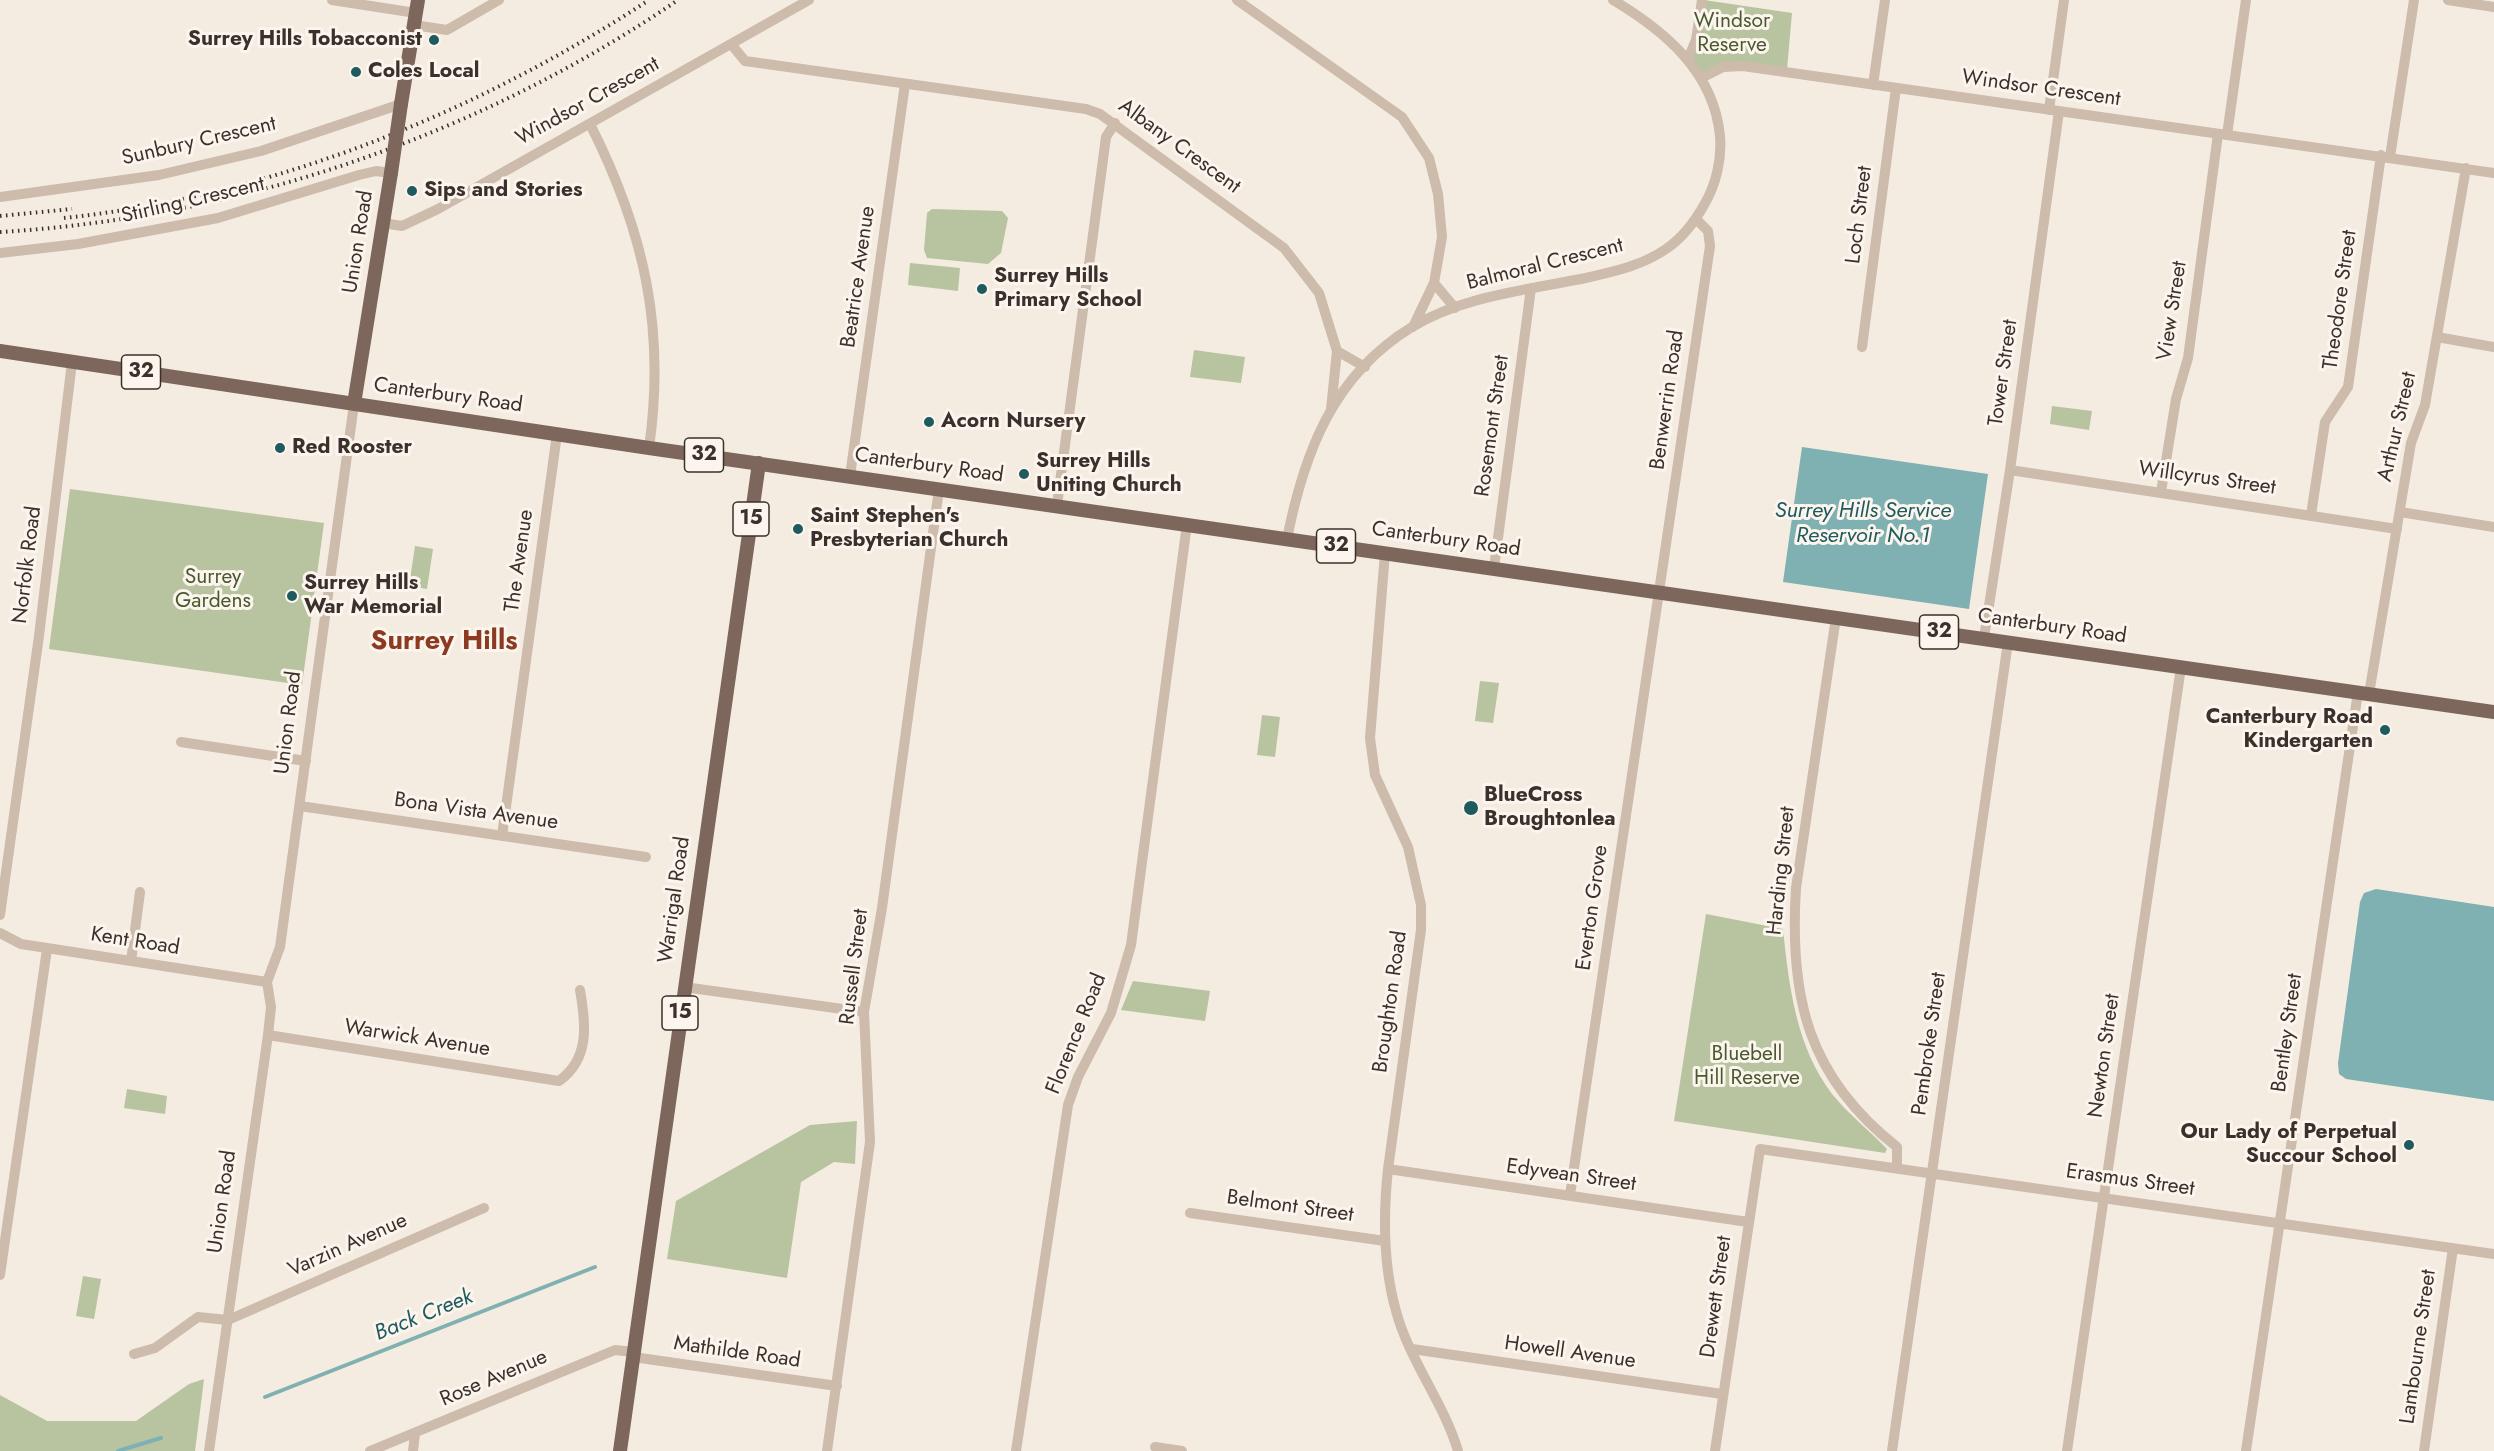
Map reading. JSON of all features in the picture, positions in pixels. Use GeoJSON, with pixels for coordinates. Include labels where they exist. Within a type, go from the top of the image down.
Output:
{"type":"FeatureCollection","features":[{"type":"Feature","properties":{"kind":"main road","name":"Union Road"},"geometry":{"type":"LineString","coordinates":[[354,404],[416,12]]}},
{"type":"Feature","properties":{"kind":"main road","name":"Canterbury Road"},"geometry":{"type":"LineString","coordinates":[[0,351],[649,448],[2494,712]]}},
{"type":"Feature","properties":{"kind":"main road","name":"Warrigal Road"},"geometry":{"type":"LineString","coordinates":[[620,1451],[759,463]]}},
{"type":"Feature","properties":{"kind":"street"},"geometry":{"type":"LineString","coordinates":[[332,0],[416,12],[447,30],[499,0]]}},
{"type":"Feature","properties":{"kind":"street","name":"Windsor Crescent"},"geometry":{"type":"LineString","coordinates":[[383,223],[402,226],[438,209],[809,0]]}},
{"type":"Feature","properties":{"kind":"street"},"geometry":{"type":"LineString","coordinates":[[1237,0],[1402,117],[1429,158],[1438,194],[1442,237],[1434,283],[1413,327]]}},
{"type":"Feature","properties":{"kind":"street"},"geometry":{"type":"LineString","coordinates":[[1613,0],[1668,40],[1703,77]]}},
{"type":"Feature","properties":{"kind":"street"},"geometry":{"type":"LineString","coordinates":[[1688,59],[1696,40],[1702,0]]}},
{"type":"Feature","properties":{"kind":"street"},"geometry":{"type":"LineString","coordinates":[[1873,85],[1885,0]]}},
{"type":"Feature","properties":{"kind":"street","name":"Tower Street"},"geometry":{"type":"LineString","coordinates":[[1984,639],[2010,470],[2054,111],[2064,0]]}},
{"type":"Feature","properties":{"kind":"street","name":"View Street"},"geometry":{"type":"LineString","coordinates":[[2161,492],[2176,399],[2187,358],[2247,0]]}},
{"type":"Feature","properties":{"kind":"street","name":"Theodore Street"},"geometry":{"type":"LineString","coordinates":[[2311,514],[2325,422],[2348,387],[2385,156],[2414,0]]}},
{"type":"Feature","properties":{"kind":"street"},"geometry":{"type":"LineString","coordinates":[[2448,0],[2494,7]]}},
{"type":"Feature","properties":{"kind":"street","name":"Albany Crescent"},"geometry":{"type":"LineString","coordinates":[[731,44],[745,61],[1086,109],[1115,123],[1284,248],[1320,293],[1337,351],[1330,410]]}},
{"type":"Feature","properties":{"kind":"street","name":"Windsor Crescent"},"geometry":{"type":"LineString","coordinates":[[1703,77],[1723,68],[1743,66],[2494,173]]}},
{"type":"Feature","properties":{"kind":"street","name":"Balmoral Crescent"},"geometry":{"type":"LineString","coordinates":[[1287,539],[1298,487],[1314,440],[1330,410],[1365,367],[1413,327],[1455,308],[1492,296],[1626,269],[1667,249],[1696,219],[1712,191],[1721,149],[1718,113],[1703,77]]}},
{"type":"Feature","properties":{"kind":"street","name":"Beatrice Avenue"},"geometry":{"type":"LineString","coordinates":[[850,476],[905,84]]}},
{"type":"Feature","properties":{"kind":"street","name":"Loch Street"},"geometry":{"type":"LineString","coordinates":[[1862,347],[1896,88]]}},
{"type":"Feature","properties":{"kind":"street","name":"Sunbury Crescent"},"geometry":{"type":"LineString","coordinates":[[0,197],[68,189],[170,172],[261,151],[401,104]]}},
{"type":"Feature","properties":{"kind":"street"},"geometry":{"type":"LineString","coordinates":[[1056,506],[1106,137],[1115,123]]}},
{"type":"Feature","properties":{"kind":"street"},"geometry":{"type":"LineString","coordinates":[[590,124],[619,183],[637,235],[649,293],[656,373],[649,448]]}},
{"type":"Feature","properties":{"kind":"street","name":"Arthur Street"},"geometry":{"type":"LineString","coordinates":[[2363,693],[2397,529],[2410,443],[2425,405],[2466,168]]}},
{"type":"Feature","properties":{"kind":"street","name":"Stirling Crescent"},"geometry":{"type":"LineString","coordinates":[[0,253],[78,244],[218,218],[359,175],[376,171],[391,173]]}},
{"type":"Feature","properties":{"kind":"street","name":"Benwerrin Road"},"geometry":{"type":"LineString","coordinates":[[1660,592],[1710,246],[1708,231],[1696,219]]}},
{"type":"Feature","properties":{"kind":"street","name":"Balmoral Crescent"},"geometry":{"type":"LineString","coordinates":[[1434,283],[1455,308]]}},
{"type":"Feature","properties":{"kind":"street","name":"Rosemont Street"},"geometry":{"type":"LineString","coordinates":[[1494,568],[1531,288]]}},
{"type":"Feature","properties":{"kind":"street"},"geometry":{"type":"LineString","coordinates":[[2437,337],[2494,347]]}},
{"type":"Feature","properties":{"kind":"street"},"geometry":{"type":"LineString","coordinates":[[1337,351],[1365,367]]}},
{"type":"Feature","properties":{"kind":"street","name":"Norfolk Road"},"geometry":{"type":"LineString","coordinates":[[0,915],[39,636],[72,362]]}},
{"type":"Feature","properties":{"kind":"street","name":"Union Road"},"geometry":{"type":"LineString","coordinates":[[209,1451],[268,1035],[271,1007],[267,982],[280,947],[354,404]]}},
{"type":"Feature","properties":{"kind":"street","name":"The Avenue"},"geometry":{"type":"LineString","coordinates":[[502,836],[557,434]]}},
{"type":"Feature","properties":{"kind":"street","name":"Willcyrus Street"},"geometry":{"type":"LineString","coordinates":[[2010,470],[2311,514],[2397,529]]}},
{"type":"Feature","properties":{"kind":"street","name":"Russell Street"},"geometry":{"type":"LineString","coordinates":[[827,1451],[870,1142],[864,1012],[880,920],[939,489]]}},
{"type":"Feature","properties":{"kind":"street"},"geometry":{"type":"LineString","coordinates":[[2400,512],[2494,527]]}},
{"type":"Feature","properties":{"kind":"street","name":"Florence Road"},"geometry":{"type":"LineString","coordinates":[[1016,1451],[1068,1105],[1078,1077],[1111,1013],[1131,945],[1188,524]]}},
{"type":"Feature","properties":{"kind":"street","name":"Broughton Road"},"geometry":{"type":"LineString","coordinates":[[1385,553],[1370,738],[1375,775],[1408,847],[1421,905],[1421,930],[1388,1169],[1384,1208],[1385,1241],[1396,1312],[1458,1451]]}},
{"type":"Feature","properties":{"kind":"street","name":"Everton Grove"},"geometry":{"type":"LineString","coordinates":[[1570,1195],[1660,592]]}},
{"type":"Feature","properties":{"kind":"street","name":"Harding Street"},"geometry":{"type":"LineString","coordinates":[[1836,617],[1796,888],[1793,930],[1796,972],[1804,1015],[1820,1059],[1841,1093],[1871,1126],[1897,1147],[1897,1168]]}},
{"type":"Feature","properties":{"kind":"street","name":"Pembroke Street"},"geometry":{"type":"LineString","coordinates":[[1892,1451],[2008,642]]}},
{"type":"Feature","properties":{"kind":"street","name":"Newton Street"},"geometry":{"type":"LineString","coordinates":[[2067,1451],[2181,667]]}},
{"type":"Feature","properties":{"kind":"street","name":"Bentley Street"},"geometry":{"type":"LineString","coordinates":[[2246,1451],[2279,1223],[2363,693]]}},
{"type":"Feature","properties":{"kind":"street"},"geometry":{"type":"LineString","coordinates":[[181,742],[306,761]]}},
{"type":"Feature","properties":{"kind":"street","name":"Bona Vista Avenue"},"geometry":{"type":"LineString","coordinates":[[300,806],[646,857]]}},
{"type":"Feature","properties":{"kind":"street"},"geometry":{"type":"LineString","coordinates":[[131,961],[140,892]]}},
{"type":"Feature","properties":{"kind":"street","name":"Kent Road"},"geometry":{"type":"LineString","coordinates":[[0,933],[21,944],[47,949],[267,982]]}},
{"type":"Feature","properties":{"kind":"street"},"geometry":{"type":"LineString","coordinates":[[0,1275],[47,949]]}},
{"type":"Feature","properties":{"kind":"street"},"geometry":{"type":"LineString","coordinates":[[684,987],[864,1012]]}},
{"type":"Feature","properties":{"kind":"street","name":"Warwick Avenue"},"geometry":{"type":"LineString","coordinates":[[268,1035],[559,1081],[572,1072],[583,1048],[586,1023],[580,990]]}},
{"type":"Feature","properties":{"kind":"street","name":"Erasmus Street"},"geometry":{"type":"LineString","coordinates":[[1760,1149],[2494,1254]]}},
{"type":"Feature","properties":{"kind":"street","name":"Drewett Street"},"geometry":{"type":"LineString","coordinates":[[1715,1451],[1760,1149]]}},
{"type":"Feature","properties":{"kind":"street","name":"Edyvean Street"},"geometry":{"type":"LineString","coordinates":[[1388,1169],[1748,1222]]}},
{"type":"Feature","properties":{"kind":"street","name":"Varzin Avenue"},"geometry":{"type":"LineString","coordinates":[[228,1320],[484,1208]]}},
{"type":"Feature","properties":{"kind":"street","name":"Belmont Street"},"geometry":{"type":"LineString","coordinates":[[1190,1213],[1385,1241]]}},
{"type":"Feature","properties":{"kind":"street","name":"Lambourne Street"},"geometry":{"type":"LineString","coordinates":[[2424,1451],[2453,1248]]}},
{"type":"Feature","properties":{"kind":"street"},"geometry":{"type":"LineString","coordinates":[[134,1354],[155,1348],[198,1317],[228,1320]]}},
{"type":"Feature","properties":{"kind":"street","name":"Howell Avenue"},"geometry":{"type":"LineString","coordinates":[[1412,1349],[1722,1395]]}},
{"type":"Feature","properties":{"kind":"street","name":"Rose Avenue"},"geometry":{"type":"LineString","coordinates":[[370,1451],[615,1350],[633,1355]]}},
{"type":"Feature","properties":{"kind":"street","name":"Mathilde Road"},"geometry":{"type":"LineString","coordinates":[[633,1355],[837,1386]]}},
{"type":"Feature","properties":{"kind":"street"},"geometry":{"type":"LineString","coordinates":[[413,1451],[415,1434]]}},
{"type":"Feature","properties":{"kind":"street"},"geometry":{"type":"LineString","coordinates":[[1155,1447],[1182,1451]]}},
{"type":"Feature","properties":{"kind":"green space","name":"Windsor Reserve"},"geometry":{"type":"Polygon","coordinates":[[[1704,0],[1792,13],[1787,69],[1745,64],[1703,75],[1691,58],[1704,0]]]}},
{"type":"Feature","properties":{"kind":"green space"},"geometry":{"type":"Polygon","coordinates":[[[932,209],[1002,211],[1008,218],[1001,253],[988,264],[927,258],[924,250],[927,213],[932,209]]]}},
{"type":"Feature","properties":{"kind":"green space"},"geometry":{"type":"Polygon","coordinates":[[[910,263],[960,268],[958,291],[908,285],[910,263]]]}},
{"type":"Feature","properties":{"kind":"green space"},"geometry":{"type":"Polygon","coordinates":[[[1194,350],[1245,357],[1241,383],[1190,377],[1194,350]]]}},
{"type":"Feature","properties":{"kind":"green space"},"geometry":{"type":"Polygon","coordinates":[[[2052,406],[2092,411],[2089,430],[2050,424],[2052,406]]]}},
{"type":"Feature","properties":{"kind":"green space","name":"Surrey Gardens"},"geometry":{"type":"Polygon","coordinates":[[[70,489],[324,523],[302,685],[49,649],[70,489]]]}},
{"type":"Feature","properties":{"kind":"green space"},"geometry":{"type":"Polygon","coordinates":[[[415,546],[433,549],[427,589],[409,586],[415,546]]]}},
{"type":"Feature","properties":{"kind":"green space"},"geometry":{"type":"Polygon","coordinates":[[[1480,681],[1499,683],[1493,723],[1475,721],[1480,681]]]}},
{"type":"Feature","properties":{"kind":"green space"},"geometry":{"type":"Polygon","coordinates":[[[1262,715],[1280,717],[1275,757],[1257,755],[1262,715]]]}},
{"type":"Feature","properties":{"kind":"green space","name":"Bluebell Hill Reserve"},"geometry":{"type":"Polygon","coordinates":[[[1706,914],[1783,929],[1796,1015],[1810,1056],[1832,1094],[1887,1149],[1885,1153],[1674,1121],[1706,914]]]}},
{"type":"Feature","properties":{"kind":"green space"},"geometry":{"type":"Polygon","coordinates":[[[1133,981],[1210,991],[1205,1021],[1121,1010],[1133,981]]]}},
{"type":"Feature","properties":{"kind":"green space"},"geometry":{"type":"Polygon","coordinates":[[[127,1089],[167,1096],[165,1114],[124,1108],[127,1089]]]}},
{"type":"Feature","properties":{"kind":"green space"},"geometry":{"type":"Polygon","coordinates":[[[857,1121],[855,1164],[834,1162],[801,1182],[787,1278],[667,1259],[676,1201],[810,1125],[857,1121]]]}},
{"type":"Feature","properties":{"kind":"green space"},"geometry":{"type":"Polygon","coordinates":[[[83,1276],[101,1279],[94,1319],[76,1316],[83,1276]]]}},
{"type":"Feature","properties":{"kind":"green space"},"geometry":{"type":"Polygon","coordinates":[[[204,1379],[195,1451],[0,1451],[0,1395],[47,1421],[136,1421],[189,1384],[204,1379]]]}},
{"type":"Feature","properties":{"kind":"water","name":"Surrey Hills Service Reservoir No.1"},"geometry":{"type":"Polygon","coordinates":[[[1802,447],[1988,474],[1969,609],[1783,582],[1802,447]]]}},
{"type":"Feature","properties":{"kind":"water"},"geometry":{"type":"Polygon","coordinates":[[[2376,889],[2494,907],[2494,1101],[2346,1079],[2339,1074],[2338,1063],[2360,902],[2364,893],[2376,889]]]}},
{"type":"Feature","properties":{"kind":"waterway","name":"Back Creek"},"geometry":{"type":"LineString","coordinates":[[265,1397],[595,1267]]}},
{"type":"Feature","properties":{"kind":"waterway","name":"Back Creek"},"geometry":{"type":"LineString","coordinates":[[118,1451],[161,1438]]}},
{"type":"Feature","properties":{"kind":"railway"},"geometry":{"type":"LineString","coordinates":[[64,218],[141,207],[218,191],[369,144],[513,79],[649,0]]}},
{"type":"Feature","properties":{"kind":"railway"},"geometry":{"type":"LineString","coordinates":[[0,232],[90,224],[179,209],[267,188],[354,161],[439,129],[522,91],[602,48],[678,0]]}},
{"type":"Feature","properties":{"kind":"railway"},"geometry":{"type":"LineString","coordinates":[[0,216],[72,209]]}},
{"type":"Feature","properties":{"kind":"place","name":"Surrey Hills Tobacconist"},"geometry":{"type":"Point","coordinates":[434,40]}},
{"type":"Feature","properties":{"kind":"place","name":"Coles Local"},"geometry":{"type":"Point","coordinates":[356,72]}},
{"type":"Feature","properties":{"kind":"place","name":"Sips and Stories"},"geometry":{"type":"Point","coordinates":[412,191]}},
{"type":"Feature","properties":{"kind":"place","name":"Surrey Hills Primary School"},"geometry":{"type":"Point","coordinates":[982,289]}},
{"type":"Feature","properties":{"kind":"place","name":"Acorn Nursery"},"geometry":{"type":"Point","coordinates":[929,422]}},
{"type":"Feature","properties":{"kind":"place","name":"Red Rooster"},"geometry":{"type":"Point","coordinates":[280,448]}},
{"type":"Feature","properties":{"kind":"place","name":"Surrey Hills Uniting Church"},"geometry":{"type":"Point","coordinates":[1024,474]}},
{"type":"Feature","properties":{"kind":"place","name":"Saint Stephen's Presbyterian Church"},"geometry":{"type":"Point","coordinates":[798,529]}},
{"type":"Feature","properties":{"kind":"place","name":"Surrey Hills War Memorial"},"geometry":{"type":"Point","coordinates":[292,596]}},
{"type":"Feature","properties":{"kind":"place","name":"Canterbury Road Kindergarten"},"geometry":{"type":"Point","coordinates":[2385,730]}},
{"type":"Feature","properties":{"kind":"place","name":"BlueCross Broughtonlea"},"geometry":{"type":"Point","coordinates":[1471,808]}},
{"type":"Feature","properties":{"kind":"place","name":"Our Lady of Perpetual Succour School"},"geometry":{"type":"Point","coordinates":[2409,1145]}},
{"type":"Feature","properties":{"kind":"district","name":"Surrey Hills"},"geometry":{"type":"Point","coordinates":[444,642]}}]}
